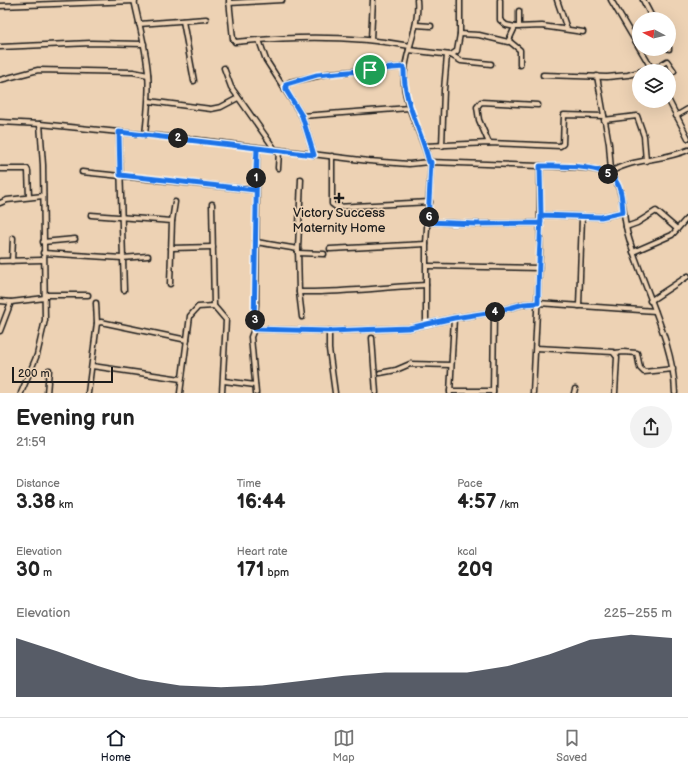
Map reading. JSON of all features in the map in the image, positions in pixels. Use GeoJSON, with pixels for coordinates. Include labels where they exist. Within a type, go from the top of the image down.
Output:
{"type":"FeatureCollection","features":[{"type":"Feature","properties":{"kind":"street"},"geometry":{"type":"LineString","coordinates":[[282,0],[229,2],[234,41],[327,37],[371,39],[449,55],[461,61],[491,64]]}},
{"type":"Feature","properties":{"kind":"street"},"geometry":{"type":"LineString","coordinates":[[369,0],[373,0],[371,39]]}},
{"type":"Feature","properties":{"kind":"street"},"geometry":{"type":"LineString","coordinates":[[417,0],[416,25],[404,67],[405,91],[409,108],[430,162],[430,202],[426,244],[426,323]]}},
{"type":"Feature","properties":{"kind":"street"},"geometry":{"type":"LineString","coordinates":[[442,146],[444,90],[449,55],[457,50],[460,34],[460,0]]}},
{"type":"Feature","properties":{"kind":"street"},"geometry":{"type":"LineString","coordinates":[[500,0],[500,20],[506,25],[517,27],[542,26],[583,32]]}},
{"type":"Feature","properties":{"kind":"street"},"geometry":{"type":"LineString","coordinates":[[557,0],[567,29]]}},
{"type":"Feature","properties":{"kind":"street"},"geometry":{"type":"LineString","coordinates":[[618,0],[612,1],[649,64]]}},
{"type":"Feature","properties":{"kind":"street"},"geometry":{"type":"LineString","coordinates":[[643,0],[649,12]]}},
{"type":"Feature","properties":{"kind":"street"},"geometry":{"type":"LineString","coordinates":[[0,6],[135,1],[144,44],[148,75],[148,101],[145,135]]}},
{"type":"Feature","properties":{"kind":"street"},"geometry":{"type":"LineString","coordinates":[[509,41],[517,27],[519,11]]}},
{"type":"Feature","properties":{"kind":"street"},"geometry":{"type":"LineString","coordinates":[[139,24],[206,19]]}},
{"type":"Feature","properties":{"kind":"street"},"geometry":{"type":"LineString","coordinates":[[183,21],[194,81]]}},
{"type":"Feature","properties":{"kind":"street"},"geometry":{"type":"LineString","coordinates":[[416,25],[432,26]]}},
{"type":"Feature","properties":{"kind":"street"},"geometry":{"type":"LineString","coordinates":[[460,34],[480,35],[506,42],[509,41],[520,50],[520,65]]}},
{"type":"Feature","properties":{"kind":"street"},"geometry":{"type":"LineString","coordinates":[[259,40],[266,60],[302,116],[314,155]]}},
{"type":"Feature","properties":{"kind":"street"},"geometry":{"type":"LineString","coordinates":[[0,48],[91,43],[144,44]]}},
{"type":"Feature","properties":{"kind":"street"},"geometry":{"type":"LineString","coordinates":[[661,64],[667,61],[669,64]]}},
{"type":"Feature","properties":{"kind":"street"},"geometry":{"type":"LineString","coordinates":[[286,90],[286,84],[290,82],[317,75],[404,67]]}},
{"type":"Feature","properties":{"kind":"street"},"geometry":{"type":"LineString","coordinates":[[224,68],[231,87],[238,98],[277,151],[278,168]]}},
{"type":"Feature","properties":{"kind":"street"},"geometry":{"type":"LineString","coordinates":[[0,80],[38,70],[132,72],[148,75]]}},
{"type":"Feature","properties":{"kind":"street"},"geometry":{"type":"LineString","coordinates":[[543,75],[619,76],[632,73]]}},
{"type":"Feature","properties":{"kind":"street"},"geometry":{"type":"LineString","coordinates":[[597,76],[610,149],[610,173],[620,191],[626,227],[633,252],[673,369],[675,393]]}},
{"type":"Feature","properties":{"kind":"street"},"geometry":{"type":"LineString","coordinates":[[148,101],[211,109],[221,107],[238,98]]}},
{"type":"Feature","properties":{"kind":"street"},"geometry":{"type":"LineString","coordinates":[[489,143],[477,113],[477,107],[480,102],[538,105]]}},
{"type":"Feature","properties":{"kind":"street"},"geometry":{"type":"LineString","coordinates":[[302,116],[409,108]]}},
{"type":"Feature","properties":{"kind":"street"},"geometry":{"type":"LineString","coordinates":[[672,108],[688,138]]}},
{"type":"Feature","properties":{"kind":"street"},"geometry":{"type":"LineString","coordinates":[[676,116],[688,109]]}},
{"type":"Feature","properties":{"kind":"street"},"geometry":{"type":"LineString","coordinates":[[425,146],[489,143],[560,146],[563,144],[564,115],[604,118],[638,116],[644,136],[646,161]]}},
{"type":"Feature","properties":{"kind":"street"},"geometry":{"type":"LineString","coordinates":[[0,122],[40,124],[119,132],[277,151],[408,164],[430,162],[586,168],[610,173],[631,163],[669,157],[688,150]]}},
{"type":"Feature","properties":{"kind":"street"},"geometry":{"type":"LineString","coordinates":[[21,393],[37,355],[42,335],[45,296],[43,253],[43,165],[40,124]]}},
{"type":"Feature","properties":{"kind":"street"},"geometry":{"type":"LineString","coordinates":[[119,132],[124,290]]}},
{"type":"Feature","properties":{"kind":"street"},"geometry":{"type":"LineString","coordinates":[[256,393],[251,337],[254,329],[256,242],[255,190],[257,148]]}},
{"type":"Feature","properties":{"kind":"street"},"geometry":{"type":"LineString","coordinates":[[332,156],[332,204],[336,207],[430,202]]}},
{"type":"Feature","properties":{"kind":"street"},"geometry":{"type":"LineString","coordinates":[[533,393],[541,223],[540,166]]}},
{"type":"Feature","properties":{"kind":"street"},"geometry":{"type":"LineString","coordinates":[[0,169],[27,169],[29,197]]}},
{"type":"Feature","properties":{"kind":"street"},"geometry":{"type":"LineString","coordinates":[[82,172],[255,190]]}},
{"type":"Feature","properties":{"kind":"street"},"geometry":{"type":"LineString","coordinates":[[301,179],[298,251],[299,292],[302,317]]}},
{"type":"Feature","properties":{"kind":"street"},"geometry":{"type":"LineString","coordinates":[[0,202],[43,196]]}},
{"type":"Feature","properties":{"kind":"street"},"geometry":{"type":"LineString","coordinates":[[170,284],[172,220],[175,202]]}},
{"type":"Feature","properties":{"kind":"street"},"geometry":{"type":"LineString","coordinates":[[212,204],[214,306],[226,320],[224,380],[222,393]]}},
{"type":"Feature","properties":{"kind":"street"},"geometry":{"type":"LineString","coordinates":[[626,227],[642,220],[656,210],[677,230]]}},
{"type":"Feature","properties":{"kind":"street"},"geometry":{"type":"LineString","coordinates":[[541,215],[601,217],[623,212]]}},
{"type":"Feature","properties":{"kind":"street"},"geometry":{"type":"LineString","coordinates":[[91,214],[172,220]]}},
{"type":"Feature","properties":{"kind":"street"},"geometry":{"type":"LineString","coordinates":[[579,306],[582,217]]}},
{"type":"Feature","properties":{"kind":"street"},"geometry":{"type":"LineString","coordinates":[[633,252],[659,242],[677,230],[688,217]]}},
{"type":"Feature","properties":{"kind":"street"},"geometry":{"type":"LineString","coordinates":[[428,222],[476,224],[541,223]]}},
{"type":"Feature","properties":{"kind":"street"},"geometry":{"type":"LineString","coordinates":[[12,261],[13,238]]}},
{"type":"Feature","properties":{"kind":"street"},"geometry":{"type":"LineString","coordinates":[[43,242],[75,239]]}},
{"type":"Feature","properties":{"kind":"street"},"geometry":{"type":"LineString","coordinates":[[256,242],[298,251],[324,254]]}},
{"type":"Feature","properties":{"kind":"street"},"geometry":{"type":"LineString","coordinates":[[330,249],[426,244]]}},
{"type":"Feature","properties":{"kind":"street"},"geometry":{"type":"LineString","coordinates":[[171,248],[213,247]]}},
{"type":"Feature","properties":{"kind":"street"},"geometry":{"type":"LineString","coordinates":[[43,253],[122,258],[148,256]]}},
{"type":"Feature","properties":{"kind":"street"},"geometry":{"type":"LineString","coordinates":[[0,262],[44,260]]}},
{"type":"Feature","properties":{"kind":"street"},"geometry":{"type":"LineString","coordinates":[[427,266],[539,268]]}},
{"type":"Feature","properties":{"kind":"street"},"geometry":{"type":"LineString","coordinates":[[650,301],[688,276]]}},
{"type":"Feature","properties":{"kind":"street"},"geometry":{"type":"LineString","coordinates":[[299,292],[326,293],[426,285]]}},
{"type":"Feature","properties":{"kind":"street"},"geometry":{"type":"LineString","coordinates":[[0,300],[11,302],[45,296],[88,295]]}},
{"type":"Feature","properties":{"kind":"street"},"geometry":{"type":"LineString","coordinates":[[0,331],[11,302]]}},
{"type":"Feature","properties":{"kind":"street"},"geometry":{"type":"LineString","coordinates":[[88,393],[97,323],[96,303]]}},
{"type":"Feature","properties":{"kind":"street"},"geometry":{"type":"LineString","coordinates":[[254,329],[329,331],[415,327],[426,323],[494,312],[524,304],[538,303],[654,311]]}},
{"type":"Feature","properties":{"kind":"street"},"geometry":{"type":"LineString","coordinates":[[180,393],[190,316],[194,310],[203,306],[214,306]]}},
{"type":"Feature","properties":{"kind":"street"},"geometry":{"type":"LineString","coordinates":[[454,318],[450,392],[493,392],[494,312]]}},
{"type":"Feature","properties":{"kind":"street"},"geometry":{"type":"LineString","coordinates":[[97,323],[101,322],[187,340]]}},
{"type":"Feature","properties":{"kind":"street"},"geometry":{"type":"LineString","coordinates":[[329,331],[329,348],[335,393]]}},
{"type":"Feature","properties":{"kind":"street"},"geometry":{"type":"LineString","coordinates":[[372,338],[376,393]]}},
{"type":"Feature","properties":{"kind":"street"},"geometry":{"type":"LineString","coordinates":[[536,348],[637,353],[640,368],[644,372],[673,369]]}},
{"type":"Feature","properties":{"kind":"street"},"geometry":{"type":"LineString","coordinates":[[615,353],[617,357],[615,393]]}},
{"type":"Feature","properties":{"kind":"street"},"geometry":{"type":"LineString","coordinates":[[380,373],[396,370],[410,364],[451,365]]}},
{"type":"Feature","properties":{"kind":"street"},"geometry":{"type":"LineString","coordinates":[[92,366],[181,380]]}},
{"type":"Feature","properties":{"kind":"street"},"geometry":{"type":"LineString","coordinates":[[47,393],[49,370]]}},
{"type":"Feature","properties":{"kind":"street"},"geometry":{"type":"LineString","coordinates":[[224,380],[255,385]]}},
{"type":"Feature","properties":{"kind":"place","name":"Victory Success Maternity Home"},"geometry":{"type":"Point","coordinates":[339,198]}},
{"type":"Feature","properties":{"kind":"route"},"geometry":{"type":"LineString","coordinates":[[370,70],[317,75],[286,84],[286,90],[304,121],[314,155],[257,148],[255,190],[120,175],[119,132],[257,148],[255,190],[256,305],[254,329],[329,331],[409,328],[426,323],[494,312],[524,304],[538,303],[541,223],[540,166],[586,168],[609,174],[618,184],[623,212],[601,217],[541,215],[541,223],[476,224],[428,222],[431,162],[429,162],[417,124],[409,108],[405,91],[404,67],[370,70]]}}]}
